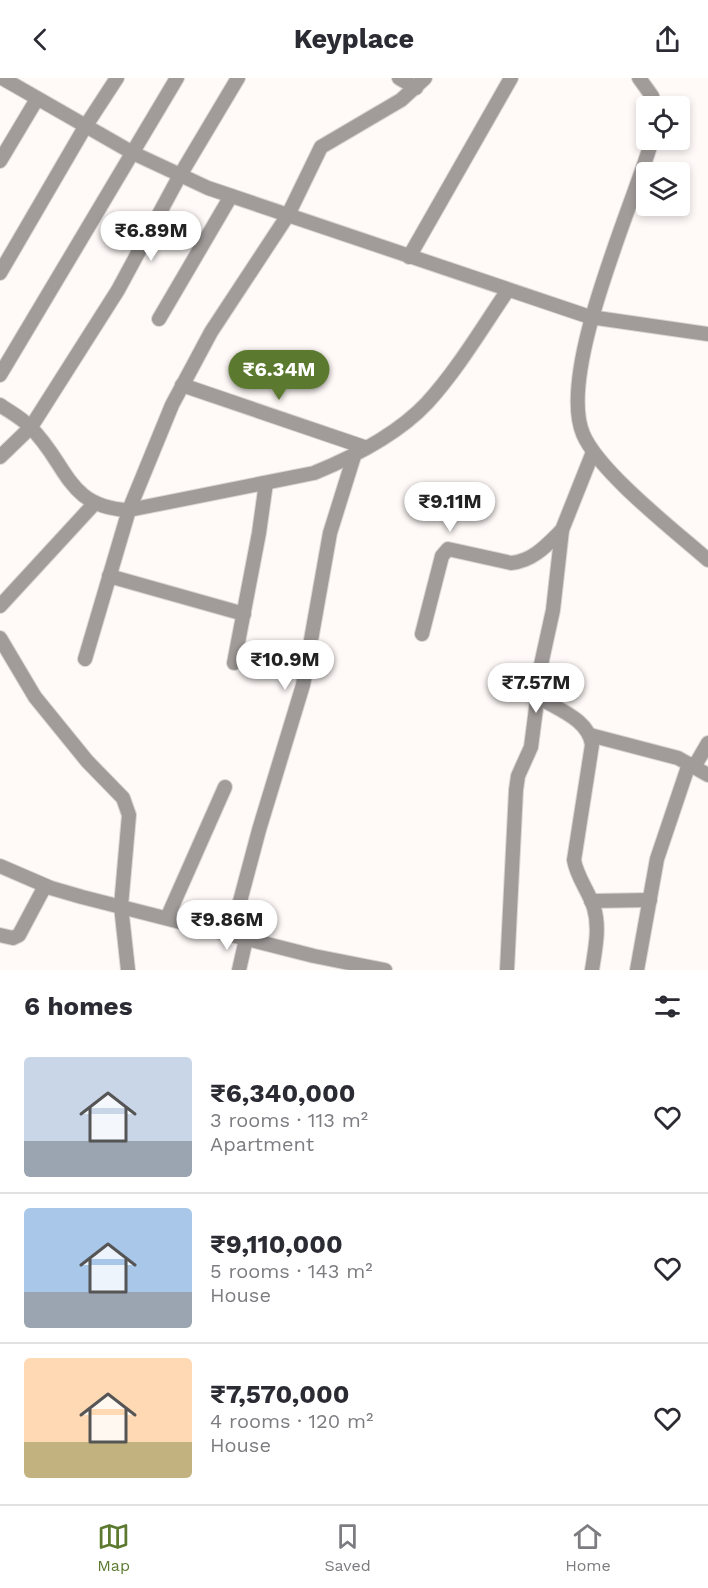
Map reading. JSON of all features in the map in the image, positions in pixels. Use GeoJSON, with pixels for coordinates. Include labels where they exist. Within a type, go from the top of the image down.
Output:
{"type":"FeatureCollection","features":[{"type":"Feature","properties":{"kind":"street"},"geometry":{"type":"LineString","coordinates":[[2,78],[85,127],[179,177],[231,196],[590,317],[708,334]]}},
{"type":"Feature","properties":{"kind":"street"},"geometry":{"type":"LineString","coordinates":[[0,273],[85,127],[117,78]]}},
{"type":"Feature","properties":{"kind":"street"},"geometry":{"type":"LineString","coordinates":[[0,375],[177,78]]}},
{"type":"Feature","properties":{"kind":"street"},"geometry":{"type":"LineString","coordinates":[[0,457],[31,427],[118,290],[179,177],[238,78]]}},
{"type":"Feature","properties":{"kind":"street"},"geometry":{"type":"LineString","coordinates":[[399,78],[421,83]]}},
{"type":"Feature","properties":{"kind":"street"},"geometry":{"type":"LineString","coordinates":[[409,257],[510,78]]}},
{"type":"Feature","properties":{"kind":"street"},"geometry":{"type":"LineString","coordinates":[[639,78],[652,96]]}},
{"type":"Feature","properties":{"kind":"street"},"geometry":{"type":"LineString","coordinates":[[85,658],[129,510],[182,385],[211,332],[288,215],[321,147],[401,100],[421,83]]}},
{"type":"Feature","properties":{"kind":"street"},"geometry":{"type":"LineString","coordinates":[[0,160],[37,99]]}},
{"type":"Feature","properties":{"kind":"street"},"geometry":{"type":"LineString","coordinates":[[649,150],[590,317],[578,409],[582,433],[593,452],[628,489],[708,560]]}},
{"type":"Feature","properties":{"kind":"street"},"geometry":{"type":"LineString","coordinates":[[159,319],[231,196]]}},
{"type":"Feature","properties":{"kind":"street"},"geometry":{"type":"LineString","coordinates":[[0,405],[31,427],[75,488],[94,504],[129,510],[314,473],[360,450],[409,419],[427,402],[508,290]]}},
{"type":"Feature","properties":{"kind":"street"},"geometry":{"type":"LineString","coordinates":[[182,385],[360,450]]}},
{"type":"Feature","properties":{"kind":"street"},"geometry":{"type":"LineString","coordinates":[[231,935],[256,841],[303,685],[330,533],[360,450]]}},
{"type":"Feature","properties":{"kind":"street"},"geometry":{"type":"LineString","coordinates":[[507,970],[518,776],[531,747],[538,693],[537,683],[553,610],[562,530],[593,452]]}},
{"type":"Feature","properties":{"kind":"street"},"geometry":{"type":"LineString","coordinates":[[234,663],[266,483]]}},
{"type":"Feature","properties":{"kind":"street"},"geometry":{"type":"LineString","coordinates":[[0,606],[94,504]]}},
{"type":"Feature","properties":{"kind":"street"},"geometry":{"type":"LineString","coordinates":[[422,634],[442,556],[448,549],[511,563],[521,562],[539,552],[562,530]]}},
{"type":"Feature","properties":{"kind":"street"},"geometry":{"type":"LineString","coordinates":[[109,576],[244,614]]}},
{"type":"Feature","properties":{"kind":"street"},"geometry":{"type":"LineString","coordinates":[[0,638],[35,697],[127,805],[129,815],[121,906],[128,970]]}},
{"type":"Feature","properties":{"kind":"street"},"geometry":{"type":"LineString","coordinates":[[538,693],[543,700],[585,726],[592,745],[574,860],[576,872],[591,901],[596,929],[592,970]]}},
{"type":"Feature","properties":{"kind":"street"},"geometry":{"type":"LineString","coordinates":[[590,735],[664,753],[708,774]]}},
{"type":"Feature","properties":{"kind":"street"},"geometry":{"type":"LineString","coordinates":[[637,970],[657,859],[691,765],[708,743]]}},
{"type":"Feature","properties":{"kind":"street"},"geometry":{"type":"LineString","coordinates":[[167,918],[225,787]]}},
{"type":"Feature","properties":{"kind":"street"},"geometry":{"type":"LineString","coordinates":[[0,866],[45,886],[246,939],[323,964],[385,970]]}},
{"type":"Feature","properties":{"kind":"street"},"geometry":{"type":"LineString","coordinates":[[0,935],[13,938],[19,935],[45,886]]}},
{"type":"Feature","properties":{"kind":"street"},"geometry":{"type":"LineString","coordinates":[[591,901],[650,900]]}},
{"type":"Feature","properties":{"kind":"street"},"geometry":{"type":"LineString","coordinates":[[239,970],[246,939]]}}]}
